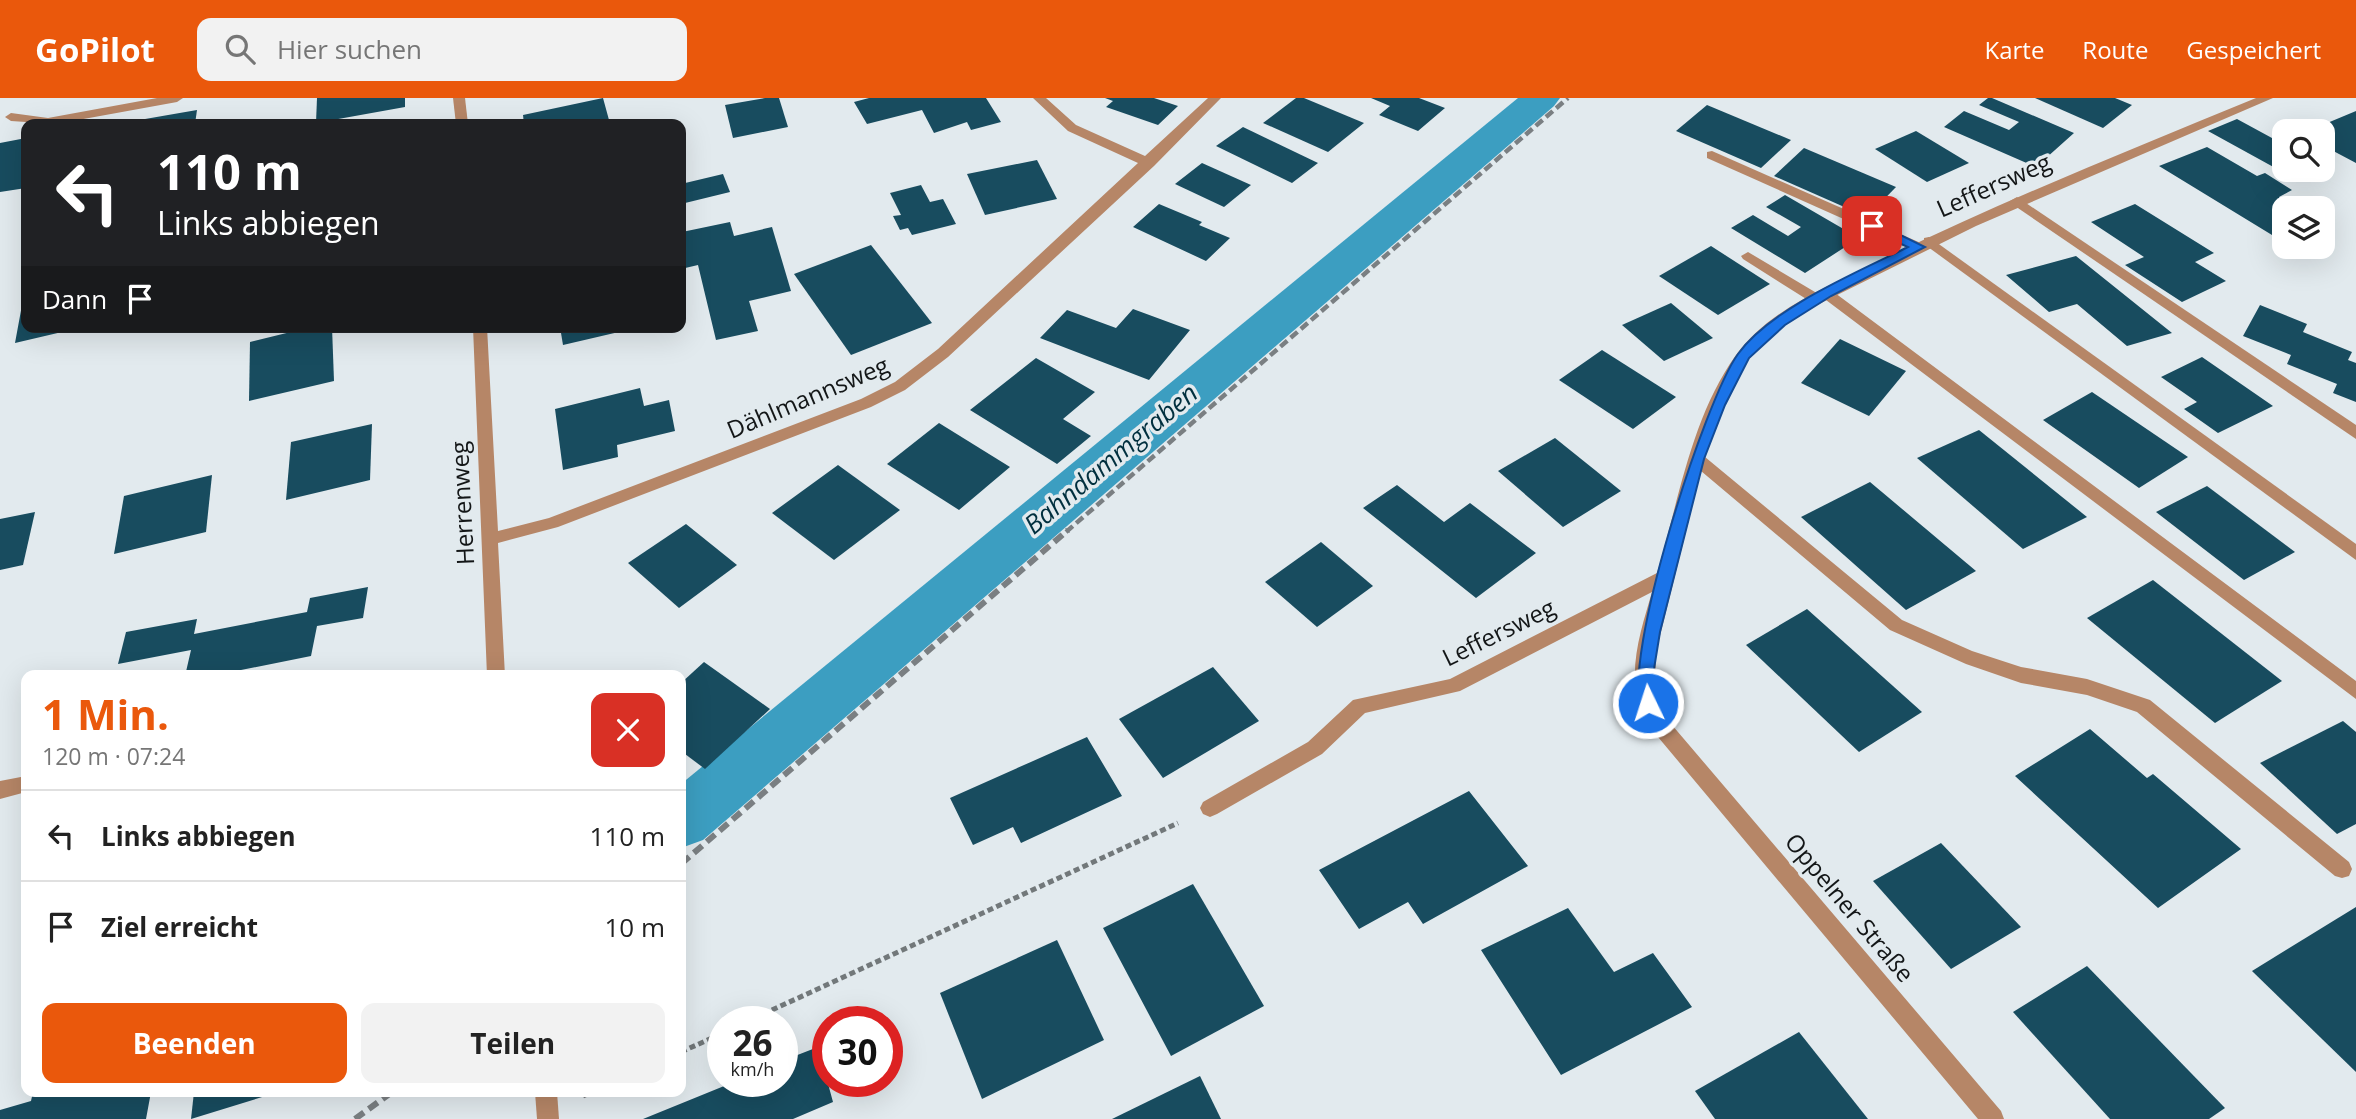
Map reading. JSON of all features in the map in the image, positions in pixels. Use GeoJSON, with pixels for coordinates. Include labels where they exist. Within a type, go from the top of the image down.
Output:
{"type":"FeatureCollection","features":[{"type":"Feature","properties":{"kind":"street"},"geometry":{"type":"LineString","coordinates":[[64,119],[177,98]]}},
{"type":"Feature","properties":{"kind":"street"},"geometry":{"type":"LineString","coordinates":[[459,98],[461,119]]}},
{"type":"Feature","properties":{"kind":"street"},"geometry":{"type":"LineString","coordinates":[[1040,98],[1072,128],[1149,163]]}},
{"type":"Feature","properties":{"kind":"street","name":"Dählmannsweg"},"geometry":{"type":"LineString","coordinates":[[491,538],[552,523],[866,403],[900,386],[943,353],[1149,163],[1215,98]]}},
{"type":"Feature","properties":{"kind":"street","name":"Leffersweg"},"geometry":{"type":"LineString","coordinates":[[1665,730],[1648,703],[1644,675],[1665,577],[1697,459],[1718,405],[1743,355],[1781,322],[1821,296],[1924,244],[2017,201],[2267,98]]}},
{"type":"Feature","properties":{"kind":"street"},"geometry":{"type":"LineString","coordinates":[[11,117],[26,119]]}},
{"type":"Feature","properties":{"kind":"street"},"geometry":{"type":"LineString","coordinates":[[1712,155],[1924,244],[2356,553]]}},
{"type":"Feature","properties":{"kind":"street"},"geometry":{"type":"LineString","coordinates":[[2017,201],[2356,433]]}},
{"type":"Feature","properties":{"kind":"street"},"geometry":{"type":"LineString","coordinates":[[1748,256],[1821,296],[2356,691]]}},
{"type":"Feature","properties":{"kind":"street","name":"Herrenweg"},"geometry":{"type":"LineString","coordinates":[[480,333],[495,670]]}},
{"type":"Feature","properties":{"kind":"street"},"geometry":{"type":"LineString","coordinates":[[1697,459],[1896,625],[1966,657],[2021,676],[2087,687],[2143,706],[2342,869]]}},
{"type":"Feature","properties":{"kind":"street","name":"Leffersweg"},"geometry":{"type":"LineString","coordinates":[[1210,808],[1315,748],[1360,706],[1454,686],[1665,577]]}},
{"type":"Feature","properties":{"kind":"street","name":"Oppelner Straße"},"geometry":{"type":"LineString","coordinates":[[1665,730],[1993,1119]]}},
{"type":"Feature","properties":{"kind":"street"},"geometry":{"type":"LineString","coordinates":[[0,790],[21,785]]}},
{"type":"Feature","properties":{"kind":"street"},"geometry":{"type":"LineString","coordinates":[[546,1097],[548,1119]]}},
{"type":"Feature","properties":{"kind":"path"},"geometry":{"type":"LineString","coordinates":[[781,1006],[1210,808]]}},
{"type":"Feature","properties":{"kind":"path"},"geometry":{"type":"LineString","coordinates":[[686,1050],[707,1040]]}},
{"type":"Feature","properties":{"kind":"building"},"geometry":{"type":"Polygon","coordinates":[[[317,98],[405,98],[405,107],[338,119],[316,119],[317,98]]]}},
{"type":"Feature","properties":{"kind":"building"},"geometry":{"type":"Polygon","coordinates":[[[603,98],[609,119],[523,119],[523,115],[603,98]]]}},
{"type":"Feature","properties":{"kind":"building"},"geometry":{"type":"Polygon","coordinates":[[[779,98],[788,127],[733,138],[725,105],[779,98]]]}},
{"type":"Feature","properties":{"kind":"building"},"geometry":{"type":"Polygon","coordinates":[[[869,98],[986,98],[1001,122],[971,130],[967,122],[934,133],[922,110],[867,124],[854,102],[869,98]]]}},
{"type":"Feature","properties":{"kind":"building"},"geometry":{"type":"Polygon","coordinates":[[[1105,98],[1154,98],[1178,106],[1158,125],[1106,107],[1113,101],[1105,98]]]}},
{"type":"Feature","properties":{"kind":"building"},"geometry":{"type":"Polygon","coordinates":[[[1296,98],[1304,98],[1364,123],[1328,152],[1263,123],[1296,98]]]}},
{"type":"Feature","properties":{"kind":"building"},"geometry":{"type":"Polygon","coordinates":[[[1371,98],[1419,98],[1445,108],[1418,131],[1379,115],[1390,106],[1371,98]]]}},
{"type":"Feature","properties":{"kind":"building"},"geometry":{"type":"Polygon","coordinates":[[[1988,98],[2074,133],[2036,167],[1944,127],[1964,111],[2009,130],[2019,122],[1979,105],[1988,98]]]}},
{"type":"Feature","properties":{"kind":"building"},"geometry":{"type":"Polygon","coordinates":[[[2035,98],[2115,98],[2132,105],[2103,128],[2035,98]]]}},
{"type":"Feature","properties":{"kind":"building"},"geometry":{"type":"Polygon","coordinates":[[[1707,105],[1791,140],[1761,168],[1676,131],[1707,105]]]}},
{"type":"Feature","properties":{"kind":"building"},"geometry":{"type":"Polygon","coordinates":[[[197,110],[196,119],[145,119],[197,110]]]}},
{"type":"Feature","properties":{"kind":"building"},"geometry":{"type":"Polygon","coordinates":[[[2356,111],[2356,163],[2335,152],[2335,120],[2356,111]]]}},
{"type":"Feature","properties":{"kind":"building"},"geometry":{"type":"Polygon","coordinates":[[[2237,119],[2272,138],[2272,166],[2208,131],[2237,119]]]}},
{"type":"Feature","properties":{"kind":"building"},"geometry":{"type":"Polygon","coordinates":[[[1243,127],[1318,163],[1292,183],[1216,146],[1243,127]]]}},
{"type":"Feature","properties":{"kind":"building"},"geometry":{"type":"Polygon","coordinates":[[[1916,131],[1969,163],[1927,182],[1875,149],[1916,131]]]}},
{"type":"Feature","properties":{"kind":"building"},"geometry":{"type":"Polygon","coordinates":[[[21,139],[21,189],[0,192],[0,143],[21,139]]]}},
{"type":"Feature","properties":{"kind":"building"},"geometry":{"type":"Polygon","coordinates":[[[2207,147],[2257,176],[2265,173],[2272,177],[2272,182],[2279,182],[2292,190],[2281,196],[2272,196],[2272,235],[2159,166],[2207,147]]]}},
{"type":"Feature","properties":{"kind":"building"},"geometry":{"type":"Polygon","coordinates":[[[1804,148],[1896,187],[1867,217],[1774,176],[1804,148]]]}},
{"type":"Feature","properties":{"kind":"building"},"geometry":{"type":"Polygon","coordinates":[[[1037,160],[1057,199],[985,215],[967,174],[1037,160]]]}},
{"type":"Feature","properties":{"kind":"building"},"geometry":{"type":"Polygon","coordinates":[[[1202,163],[1251,185],[1224,207],[1175,184],[1202,163]]]}},
{"type":"Feature","properties":{"kind":"building"},"geometry":{"type":"Polygon","coordinates":[[[723,174],[730,192],[686,203],[686,183],[723,174]]]}},
{"type":"Feature","properties":{"kind":"building"},"geometry":{"type":"Polygon","coordinates":[[[921,185],[930,202],[943,199],[956,224],[912,235],[908,228],[900,230],[893,216],[901,215],[890,193],[921,185]]]}},
{"type":"Feature","properties":{"kind":"building"},"geometry":{"type":"Polygon","coordinates":[[[1785,195],[1859,238],[1805,273],[1731,228],[1753,215],[1788,236],[1801,227],[1766,207],[1785,195]]]}},
{"type":"Feature","properties":{"kind":"building"},"geometry":{"type":"Polygon","coordinates":[[[1159,204],[1202,222],[1199,225],[1230,238],[1206,261],[1133,227],[1159,204]]]}},
{"type":"Feature","properties":{"kind":"building"},"geometry":{"type":"Polygon","coordinates":[[[2135,204],[2214,253],[2195,262],[2226,281],[2182,302],[2125,265],[2144,257],[2091,222],[2135,204]]]}},
{"type":"Feature","properties":{"kind":"building"},"geometry":{"type":"Polygon","coordinates":[[[730,222],[734,236],[772,227],[791,291],[749,301],[758,331],[716,340],[698,265],[686,268],[686,231],[730,222]]]}},
{"type":"Feature","properties":{"kind":"building"},"geometry":{"type":"Polygon","coordinates":[[[871,245],[932,323],[851,355],[794,274],[871,245]]]}},
{"type":"Feature","properties":{"kind":"building"},"geometry":{"type":"Polygon","coordinates":[[[1711,246],[1770,284],[1718,315],[1659,276],[1711,246]]]}},
{"type":"Feature","properties":{"kind":"building"},"geometry":{"type":"Polygon","coordinates":[[[2076,256],[2172,333],[2127,346],[2077,304],[2049,312],[2006,275],[2076,256]]]}},
{"type":"Feature","properties":{"kind":"building"},"geometry":{"type":"Polygon","coordinates":[[[1671,303],[1713,338],[1664,361],[1622,325],[1671,303]]]}},
{"type":"Feature","properties":{"kind":"building"},"geometry":{"type":"Polygon","coordinates":[[[2260,305],[2307,324],[2303,332],[2352,352],[2348,360],[2356,363],[2356,402],[2333,393],[2337,384],[2287,364],[2291,355],[2243,336],[2260,305]]]}},
{"type":"Feature","properties":{"kind":"building"},"geometry":{"type":"Polygon","coordinates":[[[1133,309],[1190,330],[1149,380],[1040,338],[1067,310],[1116,328],[1133,309]]]}},
{"type":"Feature","properties":{"kind":"building"},"geometry":{"type":"Polygon","coordinates":[[[21,310],[21,333],[58,333],[15,343],[21,310]]]}},
{"type":"Feature","properties":{"kind":"building"},"geometry":{"type":"Polygon","coordinates":[[[287,333],[332,333],[334,381],[249,401],[250,342],[287,333]]]}},
{"type":"Feature","properties":{"kind":"building"},"geometry":{"type":"Polygon","coordinates":[[[561,333],[615,333],[563,345],[561,333]]]}},
{"type":"Feature","properties":{"kind":"building"},"geometry":{"type":"Polygon","coordinates":[[[1840,339],[1906,371],[1869,416],[1801,383],[1840,339]]]}},
{"type":"Feature","properties":{"kind":"building"},"geometry":{"type":"Polygon","coordinates":[[[1602,350],[1676,397],[1633,429],[1559,380],[1602,350]]]}},
{"type":"Feature","properties":{"kind":"building"},"geometry":{"type":"Polygon","coordinates":[[[2202,357],[2273,406],[2218,433],[2184,409],[2197,402],[2161,377],[2202,357]]]}},
{"type":"Feature","properties":{"kind":"building"},"geometry":{"type":"Polygon","coordinates":[[[1036,358],[1095,392],[1063,419],[1091,436],[1057,464],[970,410],[1036,358]]]}},
{"type":"Feature","properties":{"kind":"building"},"geometry":{"type":"Polygon","coordinates":[[[640,388],[644,406],[669,400],[675,431],[617,445],[618,457],[563,470],[555,409],[640,388]]]}},
{"type":"Feature","properties":{"kind":"building"},"geometry":{"type":"Polygon","coordinates":[[[2092,392],[2188,457],[2139,488],[2043,420],[2092,392]]]}},
{"type":"Feature","properties":{"kind":"building"},"geometry":{"type":"Polygon","coordinates":[[[939,423],[1010,467],[959,510],[887,464],[939,423]]]}},
{"type":"Feature","properties":{"kind":"building"},"geometry":{"type":"Polygon","coordinates":[[[372,424],[370,480],[286,500],[291,442],[372,424]]]}},
{"type":"Feature","properties":{"kind":"building"},"geometry":{"type":"Polygon","coordinates":[[[1979,430],[2087,517],[2023,549],[1917,458],[1979,430]]]}},
{"type":"Feature","properties":{"kind":"building"},"geometry":{"type":"Polygon","coordinates":[[[1555,438],[1621,491],[1563,527],[1498,471],[1555,438]]]}},
{"type":"Feature","properties":{"kind":"building"},"geometry":{"type":"Polygon","coordinates":[[[838,465],[900,510],[834,560],[772,513],[838,465]]]}},
{"type":"Feature","properties":{"kind":"building"},"geometry":{"type":"Polygon","coordinates":[[[212,475],[206,532],[114,554],[124,496],[212,475]]]}},
{"type":"Feature","properties":{"kind":"building"},"geometry":{"type":"Polygon","coordinates":[[[1870,482],[1976,571],[1906,610],[1801,517],[1870,482]]]}},
{"type":"Feature","properties":{"kind":"building"},"geometry":{"type":"Polygon","coordinates":[[[1397,485],[1444,522],[1470,503],[1536,553],[1476,598],[1363,508],[1397,485]]]}},
{"type":"Feature","properties":{"kind":"building"},"geometry":{"type":"Polygon","coordinates":[[[2207,486],[2295,552],[2244,580],[2156,512],[2207,486]]]}},
{"type":"Feature","properties":{"kind":"building"},"geometry":{"type":"Polygon","coordinates":[[[35,512],[23,565],[0,570],[0,519],[35,512]]]}},
{"type":"Feature","properties":{"kind":"building"},"geometry":{"type":"Polygon","coordinates":[[[686,524],[737,565],[679,608],[628,563],[686,524]]]}},
{"type":"Feature","properties":{"kind":"building"},"geometry":{"type":"Polygon","coordinates":[[[1321,542],[1373,586],[1317,627],[1265,582],[1321,542]]]}},
{"type":"Feature","properties":{"kind":"building"},"geometry":{"type":"Polygon","coordinates":[[[2153,580],[2282,681],[2215,723],[2087,618],[2153,580]]]}},
{"type":"Feature","properties":{"kind":"building"},"geometry":{"type":"Polygon","coordinates":[[[368,587],[363,618],[317,626],[311,656],[241,670],[186,670],[191,650],[118,664],[126,632],[197,619],[194,634],[307,612],[310,598],[368,587]]]}},
{"type":"Feature","properties":{"kind":"building"},"geometry":{"type":"Polygon","coordinates":[[[1807,609],[1922,712],[1859,752],[1746,645],[1807,609]]]}},
{"type":"Feature","properties":{"kind":"building"},"geometry":{"type":"Polygon","coordinates":[[[704,662],[770,709],[705,769],[686,755],[686,678],[704,662]]]}},
{"type":"Feature","properties":{"kind":"building"},"geometry":{"type":"Polygon","coordinates":[[[1213,667],[1259,721],[1163,778],[1119,719],[1213,667]]]}},
{"type":"Feature","properties":{"kind":"building"},"geometry":{"type":"Polygon","coordinates":[[[2343,721],[2356,732],[2356,824],[2337,834],[2260,763],[2343,721]]]}},
{"type":"Feature","properties":{"kind":"building"},"geometry":{"type":"Polygon","coordinates":[[[2090,729],[2147,778],[2153,774],[2241,849],[2158,908],[2015,776],[2090,729]]]}},
{"type":"Feature","properties":{"kind":"building"},"geometry":{"type":"Polygon","coordinates":[[[1087,737],[1122,796],[1021,843],[1013,827],[973,845],[950,798],[1087,737]]]}},
{"type":"Feature","properties":{"kind":"building"},"geometry":{"type":"Polygon","coordinates":[[[1469,791],[1528,866],[1423,924],[1408,902],[1359,929],[1319,870],[1469,791]]]}},
{"type":"Feature","properties":{"kind":"building"},"geometry":{"type":"Polygon","coordinates":[[[1941,843],[2021,927],[1951,969],[1873,881],[1941,843]]]}},
{"type":"Feature","properties":{"kind":"building"},"geometry":{"type":"Polygon","coordinates":[[[1193,884],[1264,1006],[1171,1056],[1103,928],[1193,884]]]}},
{"type":"Feature","properties":{"kind":"building"},"geometry":{"type":"Polygon","coordinates":[[[2356,907],[2356,1072],[2252,971],[2356,907]]]}},
{"type":"Feature","properties":{"kind":"building"},"geometry":{"type":"Polygon","coordinates":[[[1568,908],[1614,972],[1653,953],[1692,1007],[1561,1075],[1481,950],[1568,908]]]}},
{"type":"Feature","properties":{"kind":"building"},"geometry":{"type":"Polygon","coordinates":[[[1057,940],[1104,1040],[982,1099],[940,993],[1057,940]]]}},
{"type":"Feature","properties":{"kind":"building"},"geometry":{"type":"Polygon","coordinates":[[[2087,966],[2225,1108],[2209,1119],[2110,1119],[2013,1012],[2087,966]]]}},
{"type":"Feature","properties":{"kind":"building"},"geometry":{"type":"Polygon","coordinates":[[[1799,1032],[1868,1119],[1715,1119],[1695,1091],[1799,1032]]]}},
{"type":"Feature","properties":{"kind":"building"},"geometry":{"type":"Polygon","coordinates":[[[812,1049],[812,1097],[832,1097],[833,1102],[793,1119],[643,1119],[707,1093],[707,1097],[798,1097],[798,1055],[812,1049]]]}},
{"type":"Feature","properties":{"kind":"building"},"geometry":{"type":"Polygon","coordinates":[[[1200,1076],[1221,1119],[1112,1119],[1200,1076]]]}},
{"type":"Feature","properties":{"kind":"building"},"geometry":{"type":"Polygon","coordinates":[[[32,1097],[150,1097],[146,1119],[0,1119],[0,1110],[31,1101],[32,1097]]]}},
{"type":"Feature","properties":{"kind":"building"},"geometry":{"type":"Polygon","coordinates":[[[193,1097],[262,1097],[191,1119],[193,1097]]]}},
{"type":"Feature","properties":{"kind":"waterway","name":"Bahndammgraben"},"geometry":{"type":"LineString","coordinates":[[686,817],[1541,98]]}},
{"type":"Feature","properties":{"kind":"railway"},"geometry":{"type":"LineString","coordinates":[[1066,532],[1568,98]]}},
{"type":"Feature","properties":{"kind":"railway"},"geometry":{"type":"LineString","coordinates":[[686,860],[1068,530]]}},
{"type":"Feature","properties":{"kind":"railway"},"geometry":{"type":"LineString","coordinates":[[355,1119],[385,1097]]}},
{"type":"Feature","properties":{"kind":"route"},"geometry":{"type":"LineString","coordinates":[[1648,703],[1644,675],[1652,632],[1697,459],[1718,405],[1743,355],[1781,322],[1826,293],[1918,247],[1872,226]]}}]}
